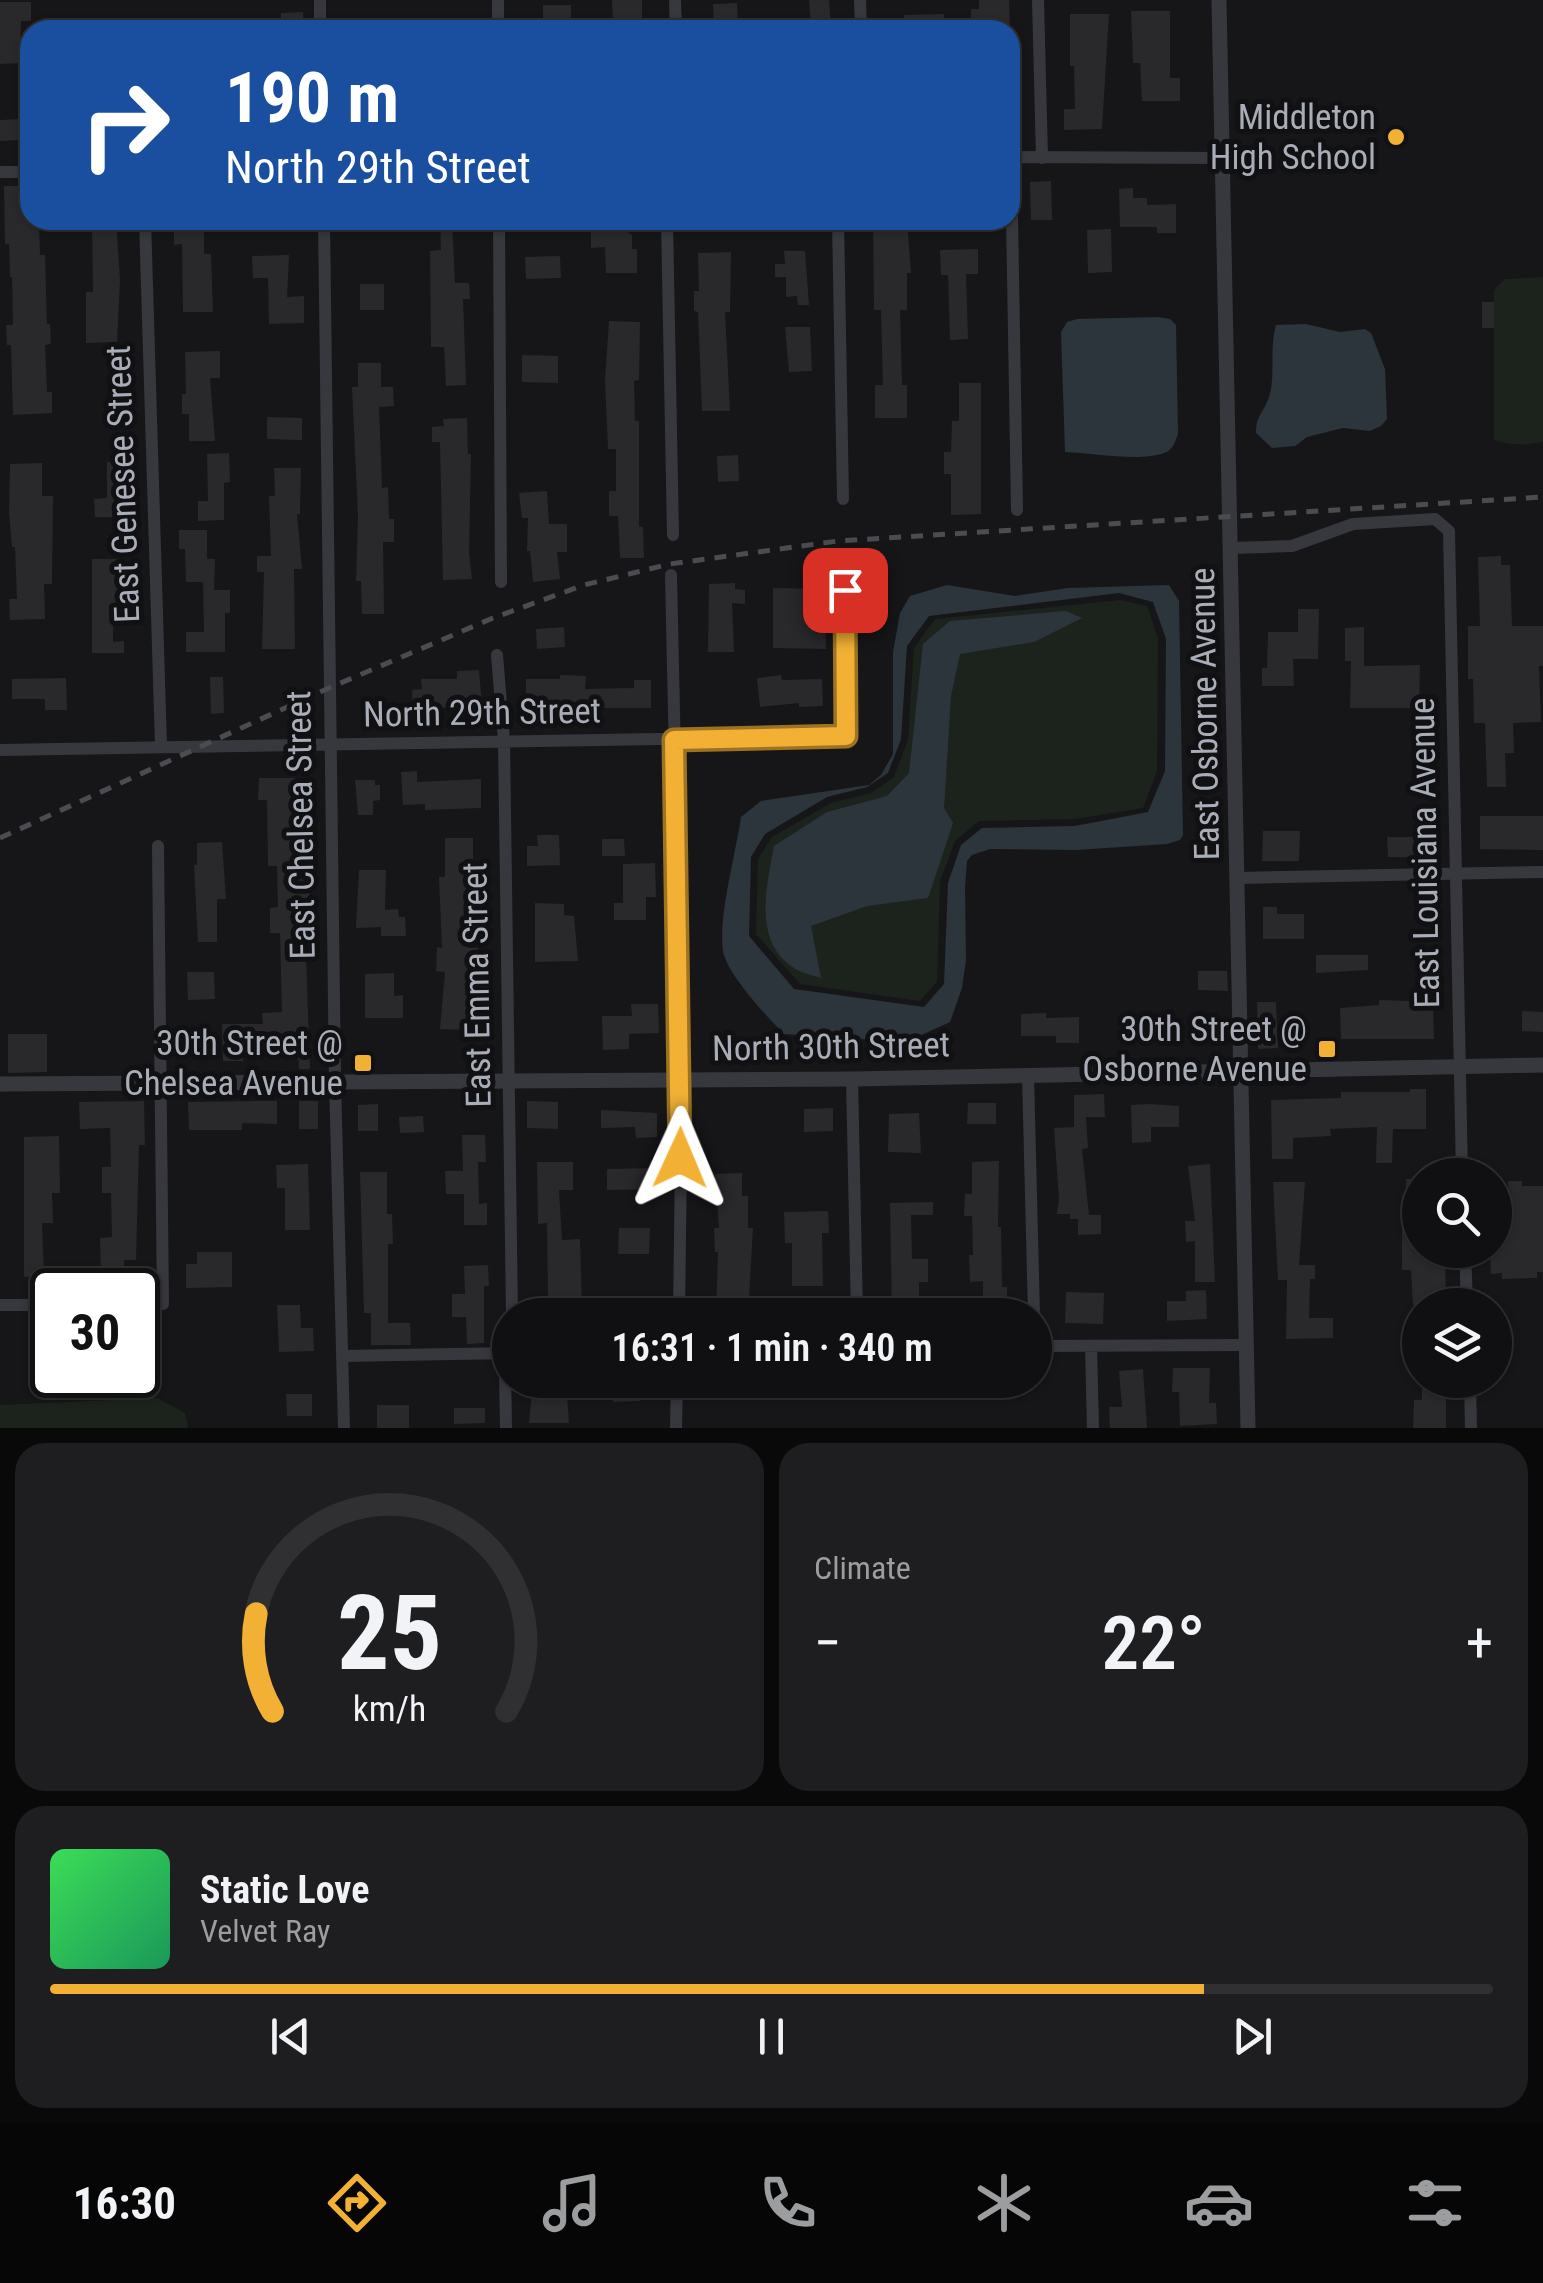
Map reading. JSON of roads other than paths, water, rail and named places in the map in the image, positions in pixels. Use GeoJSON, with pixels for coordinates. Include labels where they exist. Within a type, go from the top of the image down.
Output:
{"type":"FeatureCollection","features":[{"type":"Feature","properties":{"kind":"street"},"geometry":{"type":"LineString","coordinates":[[1038,0],[1042,158]]}},
{"type":"Feature","properties":{"kind":"street","name":"East Osborne Avenue"},"geometry":{"type":"LineString","coordinates":[[1219,0],[1248,1428]]}},
{"type":"Feature","properties":{"kind":"street"},"geometry":{"type":"LineString","coordinates":[[1020,157],[1223,158]]}},
{"type":"Feature","properties":{"kind":"street","name":"East Genesee Street"},"geometry":{"type":"LineString","coordinates":[[145,230],[161,746]]}},
{"type":"Feature","properties":{"kind":"street","name":"East Chelsea Street"},"geometry":{"type":"LineString","coordinates":[[324,230],[335,1080],[344,1428]]}},
{"type":"Feature","properties":{"kind":"street"},"geometry":{"type":"LineString","coordinates":[[500,230],[501,582]]}},
{"type":"Feature","properties":{"kind":"street"},"geometry":{"type":"LineString","coordinates":[[667,230],[673,535]]}},
{"type":"Feature","properties":{"kind":"street"},"geometry":{"type":"LineString","coordinates":[[838,230],[842,500]]}},
{"type":"Feature","properties":{"kind":"street"},"geometry":{"type":"LineString","coordinates":[[1011,230],[1017,510]]}},
{"type":"Feature","properties":{"kind":"street","name":"East Louisiana Avenue"},"geometry":{"type":"LineString","coordinates":[[1232,548],[1292,546],[1354,524],[1436,520],[1449,530],[1461,1158]]}},
{"type":"Feature","properties":{"kind":"street"},"geometry":{"type":"LineString","coordinates":[[671,575],[682,1079],[678,1298]]}},
{"type":"Feature","properties":{"kind":"street","name":"North 29th Street"},"geometry":{"type":"LineString","coordinates":[[0,750],[846,736],[845,590]]}},
{"type":"Feature","properties":{"kind":"street","name":"East Emma Street"},"geometry":{"type":"LineString","coordinates":[[497,655],[504,742],[512,1298]]}},
{"type":"Feature","properties":{"kind":"street"},"geometry":{"type":"LineString","coordinates":[[158,846],[160,1304]]}},
{"type":"Feature","properties":{"kind":"street"},"geometry":{"type":"LineString","coordinates":[[1238,878],[1543,872]]}},
{"type":"Feature","properties":{"kind":"street","name":"North 30th Street"},"geometry":{"type":"LineString","coordinates":[[0,1084],[852,1078],[1543,1065]]}},
{"type":"Feature","properties":{"kind":"street"},"geometry":{"type":"LineString","coordinates":[[1028,1075],[1034,1298]]}},
{"type":"Feature","properties":{"kind":"street"},"geometry":{"type":"LineString","coordinates":[[852,1078],[857,1298]]}},
{"type":"Feature","properties":{"kind":"street"},"geometry":{"type":"LineString","coordinates":[[0,1306],[30,1305]]}},
{"type":"Feature","properties":{"kind":"street"},"geometry":{"type":"LineString","coordinates":[[1052,1345],[1247,1345]]}},
{"type":"Feature","properties":{"kind":"street"},"geometry":{"type":"LineString","coordinates":[[1092,1346],[1093,1428]]}},
{"type":"Feature","properties":{"kind":"street"},"geometry":{"type":"LineString","coordinates":[[342,1356],[492,1356]]}},
{"type":"Feature","properties":{"kind":"street"},"geometry":{"type":"LineString","coordinates":[[506,1398],[506,1428]]}},
{"type":"Feature","properties":{"kind":"street"},"geometry":{"type":"LineString","coordinates":[[676,1428],[677,1398]]}},
{"type":"Feature","properties":{"kind":"street"},"geometry":{"type":"LineString","coordinates":[[1471,1398],[1472,1428]]}},
{"type":"Feature","properties":{"kind":"railway"},"geometry":{"type":"LineString","coordinates":[[0,838],[493,618],[584,585],[670,564],[838,541],[1543,497]]}},
{"type":"Feature","properties":{"kind":"place","name":"Middleton High School"},"geometry":{"type":"Point","coordinates":[1396,137]}},
{"type":"Feature","properties":{"kind":"place","name":"30th Street @ Osborne Avenue"},"geometry":{"type":"Point","coordinates":[1327,1049]}},
{"type":"Feature","properties":{"kind":"place","name":"30th Street @ Chelsea Avenue"},"geometry":{"type":"Point","coordinates":[363,1063]}}]}
